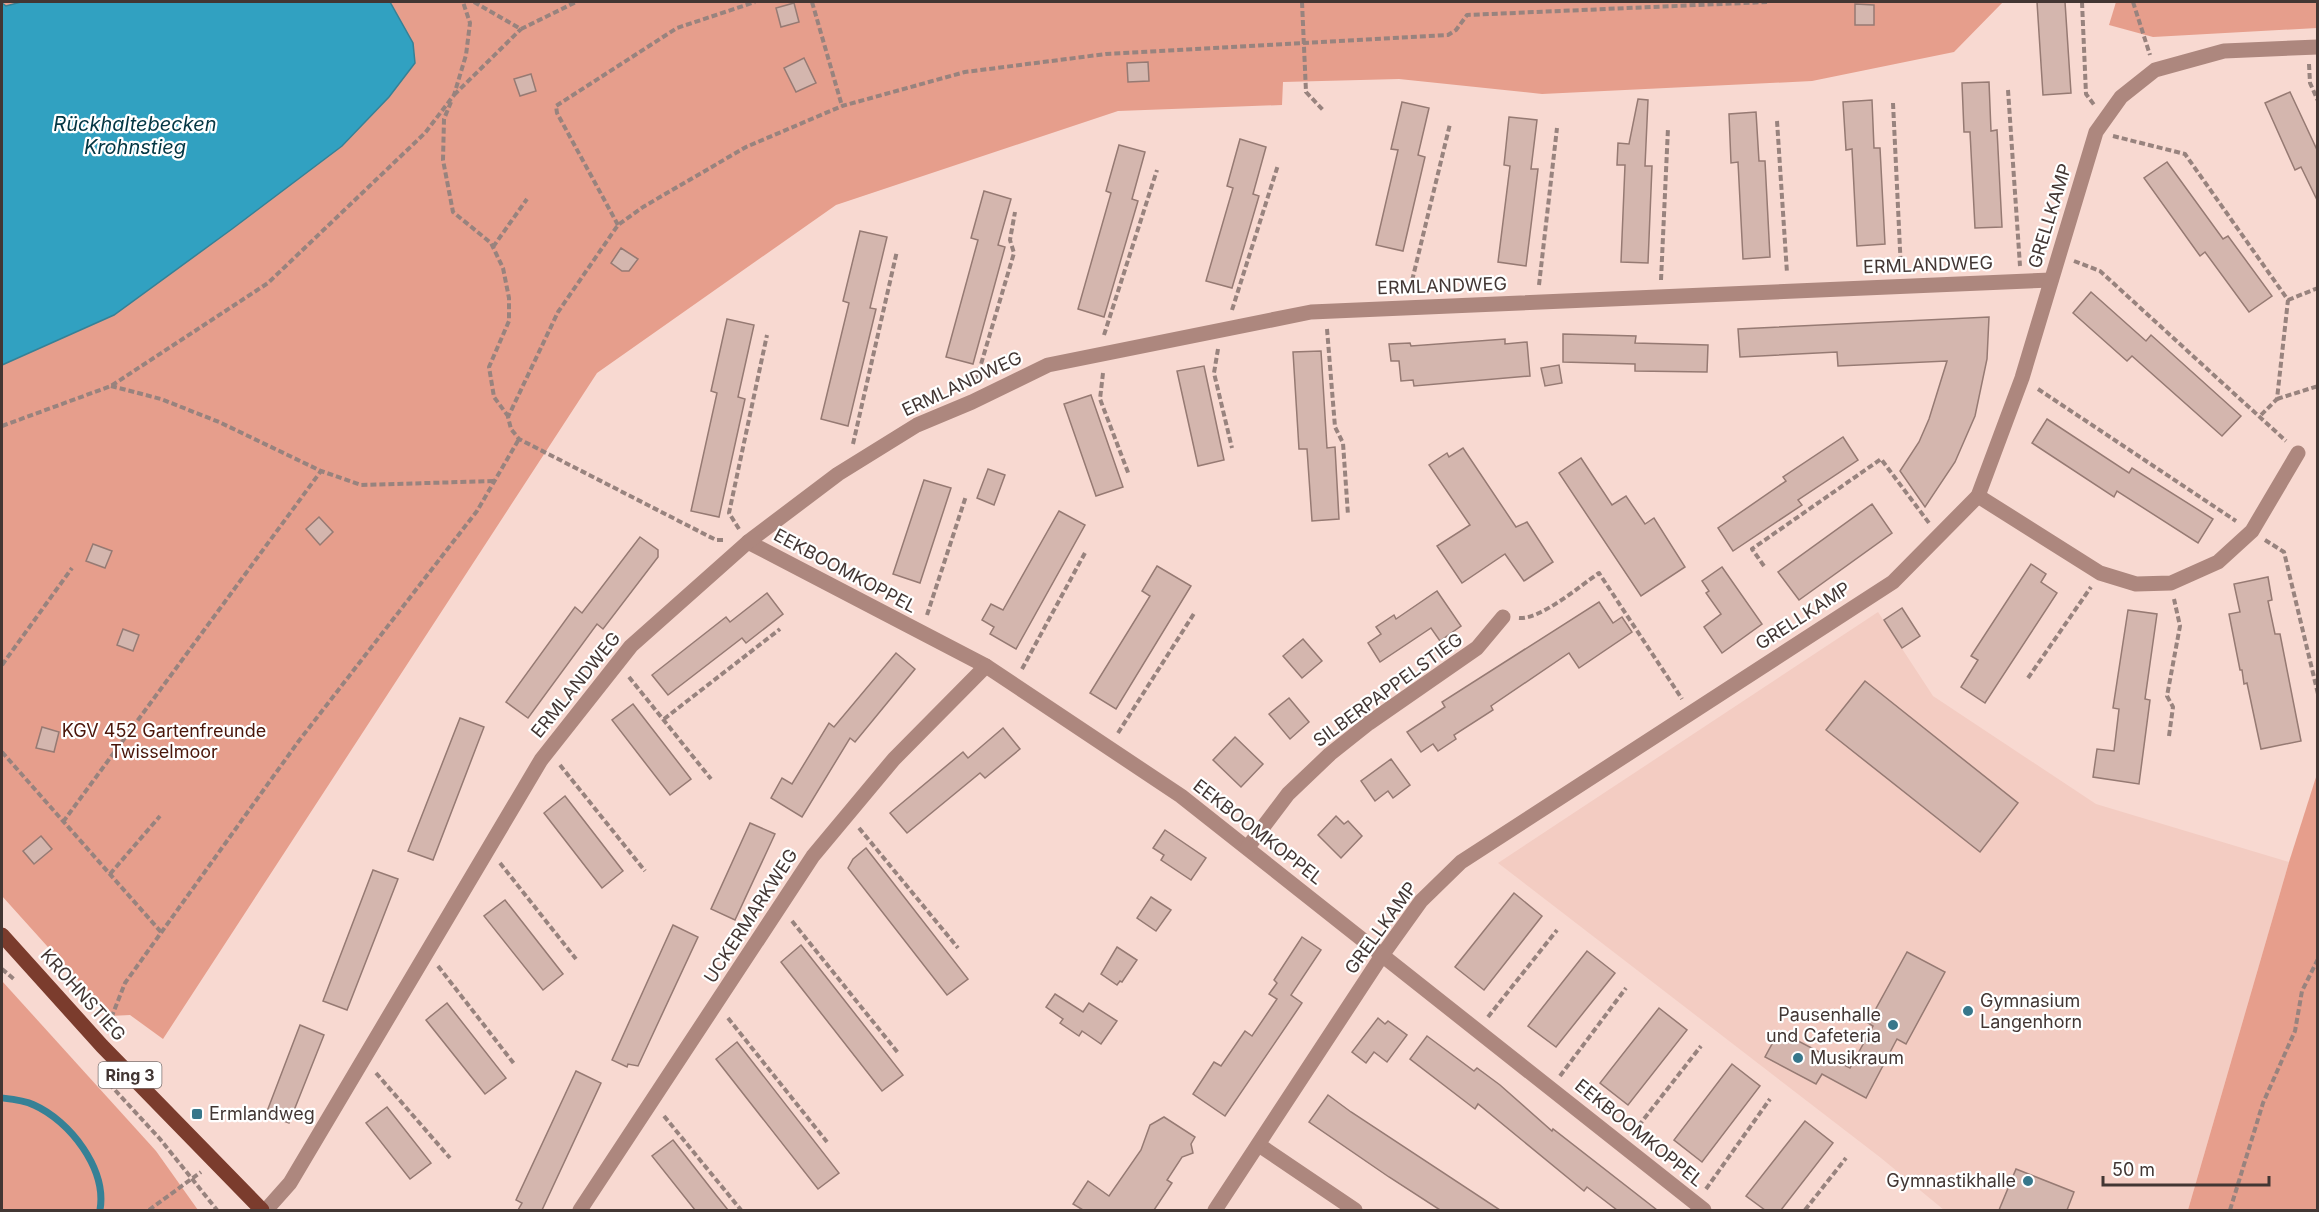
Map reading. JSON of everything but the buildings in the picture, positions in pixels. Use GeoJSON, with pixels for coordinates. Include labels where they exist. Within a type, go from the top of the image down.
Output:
{"type":"FeatureCollection","features":[{"type":"Feature","properties":{"kind":"main road","name":"KROHNSTIEG"},"geometry":{"type":"LineString","coordinates":[[2,935],[102,1046],[262,1210]]}},
{"type":"Feature","properties":{"kind":"street","name":"GRELLKAMP"},"geometry":{"type":"LineString","coordinates":[[1215,1210],[1383,954],[1421,901],[1461,862],[1893,582],[1978,496],[2022,378],[2096,132],[2121,97],[2155,70],[2224,51],[2313,48]]}},
{"type":"Feature","properties":{"kind":"street","name":"ERMLANDWEG"},"geometry":{"type":"LineString","coordinates":[[266,1210],[290,1183],[549,750],[631,646],[748,542],[850,467],[917,425],[972,402],[1048,365],[1223,329],[1326,311],[2051,280]]}},
{"type":"Feature","properties":{"kind":"street"},"geometry":{"type":"LineString","coordinates":[[1978,496],[2100,573],[2136,584],[2170,583],[2218,562],[2253,531],[2298,453]]}},
{"type":"Feature","properties":{"kind":"street","name":"EEKBOOMKOPPEL"},"geometry":{"type":"LineString","coordinates":[[748,542],[986,666],[1181,796],[1700,1207]]}},
{"type":"Feature","properties":{"kind":"street","name":"SILBERPAPPELSTIEG"},"geometry":{"type":"LineString","coordinates":[[1248,847],[1288,794],[1330,754],[1369,723],[1477,648],[1503,617]]}},
{"type":"Feature","properties":{"kind":"street","name":"UCKERMARKWEG"},"geometry":{"type":"LineString","coordinates":[[580,1210],[813,856],[894,759],[986,666]]}},
{"type":"Feature","properties":{"kind":"street"},"geometry":{"type":"LineString","coordinates":[[1259,1146],[1355,1210]]}},
{"type":"Feature","properties":{"kind":"path"},"geometry":{"type":"LineString","coordinates":[[463,2],[470,23],[466,55],[444,119],[443,160],[453,212],[493,247],[503,268],[509,298],[509,321],[489,367],[494,397],[508,417],[511,429],[519,439],[716,540],[748,542]]}},
{"type":"Feature","properties":{"kind":"path"},"geometry":{"type":"LineString","coordinates":[[474,2],[521,29]]}},
{"type":"Feature","properties":{"kind":"path"},"geometry":{"type":"LineString","coordinates":[[2,426],[111,386],[268,283],[425,133],[454,95],[521,29],[576,2]]}},
{"type":"Feature","properties":{"kind":"path"},"geometry":{"type":"LineString","coordinates":[[618,225],[557,113],[556,106],[561,100],[677,28],[754,2]]}},
{"type":"Feature","properties":{"kind":"path"},"geometry":{"type":"LineString","coordinates":[[812,2],[842,106]]}},
{"type":"Feature","properties":{"kind":"path"},"geometry":{"type":"LineString","coordinates":[[1302,2],[1306,92],[1323,110]]}},
{"type":"Feature","properties":{"kind":"path"},"geometry":{"type":"LineString","coordinates":[[508,417],[558,312],[618,225],[643,207],[746,147],[842,106],[965,72],[1107,54],[1448,34],[1456,30],[1467,15],[1767,2]]}},
{"type":"Feature","properties":{"kind":"path"},"geometry":{"type":"LineString","coordinates":[[2082,2],[2086,94],[2105,119]]}},
{"type":"Feature","properties":{"kind":"path"},"geometry":{"type":"LineString","coordinates":[[2133,2],[2155,70]]}},
{"type":"Feature","properties":{"kind":"path"},"geometry":{"type":"LineString","coordinates":[[2313,48],[2310,83],[2318,101]]}},
{"type":"Feature","properties":{"kind":"path"},"geometry":{"type":"LineString","coordinates":[[2008,90],[2021,281]]}},
{"type":"Feature","properties":{"kind":"path"},"geometry":{"type":"LineString","coordinates":[[1893,103],[1902,286]]}},
{"type":"Feature","properties":{"kind":"path"},"geometry":{"type":"LineString","coordinates":[[1777,121],[1788,291]]}},
{"type":"Feature","properties":{"kind":"path"},"geometry":{"type":"LineString","coordinates":[[1406,308],[1450,124]]}},
{"type":"Feature","properties":{"kind":"path"},"geometry":{"type":"LineString","coordinates":[[1538,302],[1557,128]]}},
{"type":"Feature","properties":{"kind":"path"},"geometry":{"type":"LineString","coordinates":[[1661,297],[1668,128]]}},
{"type":"Feature","properties":{"kind":"path"},"geometry":{"type":"LineString","coordinates":[[2096,132],[2185,154],[2288,300],[2277,399]]}},
{"type":"Feature","properties":{"kind":"path"},"geometry":{"type":"LineString","coordinates":[[1232,448],[1214,373],[1223,329],[1278,165]]}},
{"type":"Feature","properties":{"kind":"path"},"geometry":{"type":"LineString","coordinates":[[1129,475],[1100,399],[1102,354],[1157,170]]}},
{"type":"Feature","properties":{"kind":"path"},"geometry":{"type":"LineString","coordinates":[[493,247],[527,199]]}},
{"type":"Feature","properties":{"kind":"path"},"geometry":{"type":"LineString","coordinates":[[972,402],[977,375],[1014,253],[1010,240],[1015,212]]}},
{"type":"Feature","properties":{"kind":"path"},"geometry":{"type":"LineString","coordinates":[[850,467],[854,436],[897,251]]}},
{"type":"Feature","properties":{"kind":"path"},"geometry":{"type":"LineString","coordinates":[[2059,256],[2100,271],[2298,453]]}},
{"type":"Feature","properties":{"kind":"path"},"geometry":{"type":"LineString","coordinates":[[2288,300],[2318,288]]}},
{"type":"Feature","properties":{"kind":"path"},"geometry":{"type":"LineString","coordinates":[[1326,311],[1335,427],[1343,443],[1348,515]]}},
{"type":"Feature","properties":{"kind":"path"},"geometry":{"type":"LineString","coordinates":[[748,542],[729,513],[767,335]]}},
{"type":"Feature","properties":{"kind":"path"},"geometry":{"type":"LineString","coordinates":[[2022,378],[2284,552],[2318,694]]}},
{"type":"Feature","properties":{"kind":"path"},"geometry":{"type":"LineString","coordinates":[[111,386],[161,399],[321,471],[360,485],[495,481]]}},
{"type":"Feature","properties":{"kind":"path"},"geometry":{"type":"LineString","coordinates":[[2259,417],[2277,399],[2318,386]]}},
{"type":"Feature","properties":{"kind":"path"},"geometry":{"type":"LineString","coordinates":[[102,1046],[111,1014],[125,983],[298,742],[477,512],[519,439]]}},
{"type":"Feature","properties":{"kind":"path"},"geometry":{"type":"LineString","coordinates":[[1764,566],[1752,549],[1881,459],[1939,535]]}},
{"type":"Feature","properties":{"kind":"path"},"geometry":{"type":"LineString","coordinates":[[63,822],[321,471]]}},
{"type":"Feature","properties":{"kind":"path"},"geometry":{"type":"LineString","coordinates":[[921,632],[966,496]]}},
{"type":"Feature","properties":{"kind":"path"},"geometry":{"type":"LineString","coordinates":[[1014,684],[1086,551]]}},
{"type":"Feature","properties":{"kind":"path"},"geometry":{"type":"LineString","coordinates":[[2,665],[72,568]]}},
{"type":"Feature","properties":{"kind":"path"},"geometry":{"type":"LineString","coordinates":[[1503,617],[1528,619],[1599,573],[1692,713]]}},
{"type":"Feature","properties":{"kind":"path"},"geometry":{"type":"LineString","coordinates":[[2028,678],[2100,573]]}},
{"type":"Feature","properties":{"kind":"path"},"geometry":{"type":"LineString","coordinates":[[2169,736],[2173,707],[2167,696],[2180,626],[2170,583]]}},
{"type":"Feature","properties":{"kind":"path"},"geometry":{"type":"LineString","coordinates":[[1103,742],[1120,731],[1195,612]]}},
{"type":"Feature","properties":{"kind":"path"},"geometry":{"type":"LineString","coordinates":[[664,719],[780,629]]}},
{"type":"Feature","properties":{"kind":"path"},"geometry":{"type":"LineString","coordinates":[[618,662],[711,779]]}},
{"type":"Feature","properties":{"kind":"path"},"geometry":{"type":"LineString","coordinates":[[549,750],[645,871]]}},
{"type":"Feature","properties":{"kind":"path"},"geometry":{"type":"LineString","coordinates":[[2,752],[161,932]]}},
{"type":"Feature","properties":{"kind":"path"},"geometry":{"type":"LineString","coordinates":[[848,815],[958,948]]}},
{"type":"Feature","properties":{"kind":"path"},"geometry":{"type":"LineString","coordinates":[[110,874],[160,816]]}},
{"type":"Feature","properties":{"kind":"path"},"geometry":{"type":"LineString","coordinates":[[488,849],[576,959]]}},
{"type":"Feature","properties":{"kind":"path"},"geometry":{"type":"LineString","coordinates":[[780,907],[899,1054]]}},
{"type":"Feature","properties":{"kind":"path"},"geometry":{"type":"LineString","coordinates":[[1478,1030],[1557,930]]}},
{"type":"Feature","properties":{"kind":"path"},"geometry":{"type":"LineString","coordinates":[[428,952],[515,1065]]}},
{"type":"Feature","properties":{"kind":"path"},"geometry":{"type":"LineString","coordinates":[[2230,1210],[2263,1103],[2295,1031],[2302,991],[2318,959]]}},
{"type":"Feature","properties":{"kind":"path"},"geometry":{"type":"LineString","coordinates":[[2,969],[20,986]]}},
{"type":"Feature","properties":{"kind":"path"},"geometry":{"type":"LineString","coordinates":[[1551,1088],[1626,988]]}},
{"type":"Feature","properties":{"kind":"path"},"geometry":{"type":"LineString","coordinates":[[717,1004],[827,1142]]}},
{"type":"Feature","properties":{"kind":"path"},"geometry":{"type":"LineString","coordinates":[[1623,1146],[1701,1046]]}},
{"type":"Feature","properties":{"kind":"path"},"geometry":{"type":"LineString","coordinates":[[364,1059],[450,1158]]}},
{"type":"Feature","properties":{"kind":"path"},"geometry":{"type":"LineString","coordinates":[[98,1071],[160,1139],[217,1210]]}},
{"type":"Feature","properties":{"kind":"path"},"geometry":{"type":"LineString","coordinates":[[1700,1207],[1770,1099]]}},
{"type":"Feature","properties":{"kind":"path"},"geometry":{"type":"LineString","coordinates":[[652,1101],[741,1210]]}},
{"type":"Feature","properties":{"kind":"path"},"geometry":{"type":"LineString","coordinates":[[1805,1210],[1846,1158]]}},
{"type":"Feature","properties":{"kind":"path"},"geometry":{"type":"LineString","coordinates":[[149,1210],[213,1162]]}},
{"type":"Feature","properties":{"kind":"shaded area","name":"Gymnasium Langenhorn"},"geometry":{"type":"Polygon","coordinates":[[[1878,612],[1933,696],[2096,804],[2289,862],[2188,1210],[1944,1210],[1881,1158],[1498,863],[1878,612]]]}},
{"type":"Feature","properties":{"kind":"green space","name":"KGV 452 Gartenfreunde Twisselmoor"},"geometry":{"type":"Polygon","coordinates":[[[2,2],[2003,2],[1954,52],[1812,81],[1542,94],[1399,79],[1283,82],[1282,105],[1118,111],[836,205],[597,373],[163,1039],[130,1015],[110,1016],[2,896],[2,2]]]}},
{"type":"Feature","properties":{"kind":"green space"},"geometry":{"type":"Polygon","coordinates":[[[2116,2],[2317,2],[2317,28],[2153,37],[2109,25],[2116,2]]]}},
{"type":"Feature","properties":{"kind":"green space"},"geometry":{"type":"Polygon","coordinates":[[[2317,774],[2317,1210],[2188,1210],[2289,862],[2317,774]]]}},
{"type":"Feature","properties":{"kind":"green space"},"geometry":{"type":"Polygon","coordinates":[[[2,981],[156,1151],[198,1210],[2,1210],[2,981]]]}},
{"type":"Feature","properties":{"kind":"water","name":"Rückhaltebecken Krohnstieg"},"geometry":{"type":"Polygon","coordinates":[[[21,2],[390,2],[413,43],[415,63],[389,97],[342,146],[232,229],[114,315],[2,365],[2,3],[6,6],[21,2]]]}},
{"type":"Feature","properties":{"kind":"waterway"},"geometry":{"type":"LineString","coordinates":[[2,1098],[34,1105],[47,1112],[73,1134],[92,1163],[98,1179],[101,1194],[100,1210]]}},
{"type":"Feature","properties":{"kind":"place","name":"Gymnasium Langenhorn"},"geometry":{"type":"Point","coordinates":[1968,1011]}},
{"type":"Feature","properties":{"kind":"place","name":"Pausenhalle und Cafeteria"},"geometry":{"type":"Point","coordinates":[1893,1025]}},
{"type":"Feature","properties":{"kind":"place","name":"Musikraum"},"geometry":{"type":"Point","coordinates":[1798,1058]}},
{"type":"Feature","properties":{"kind":"place","name":"Ermlandweg"},"geometry":{"type":"Point","coordinates":[197,1114]}},
{"type":"Feature","properties":{"kind":"place","name":"Gymnastikhalle"},"geometry":{"type":"Point","coordinates":[2028,1181]}}]}
